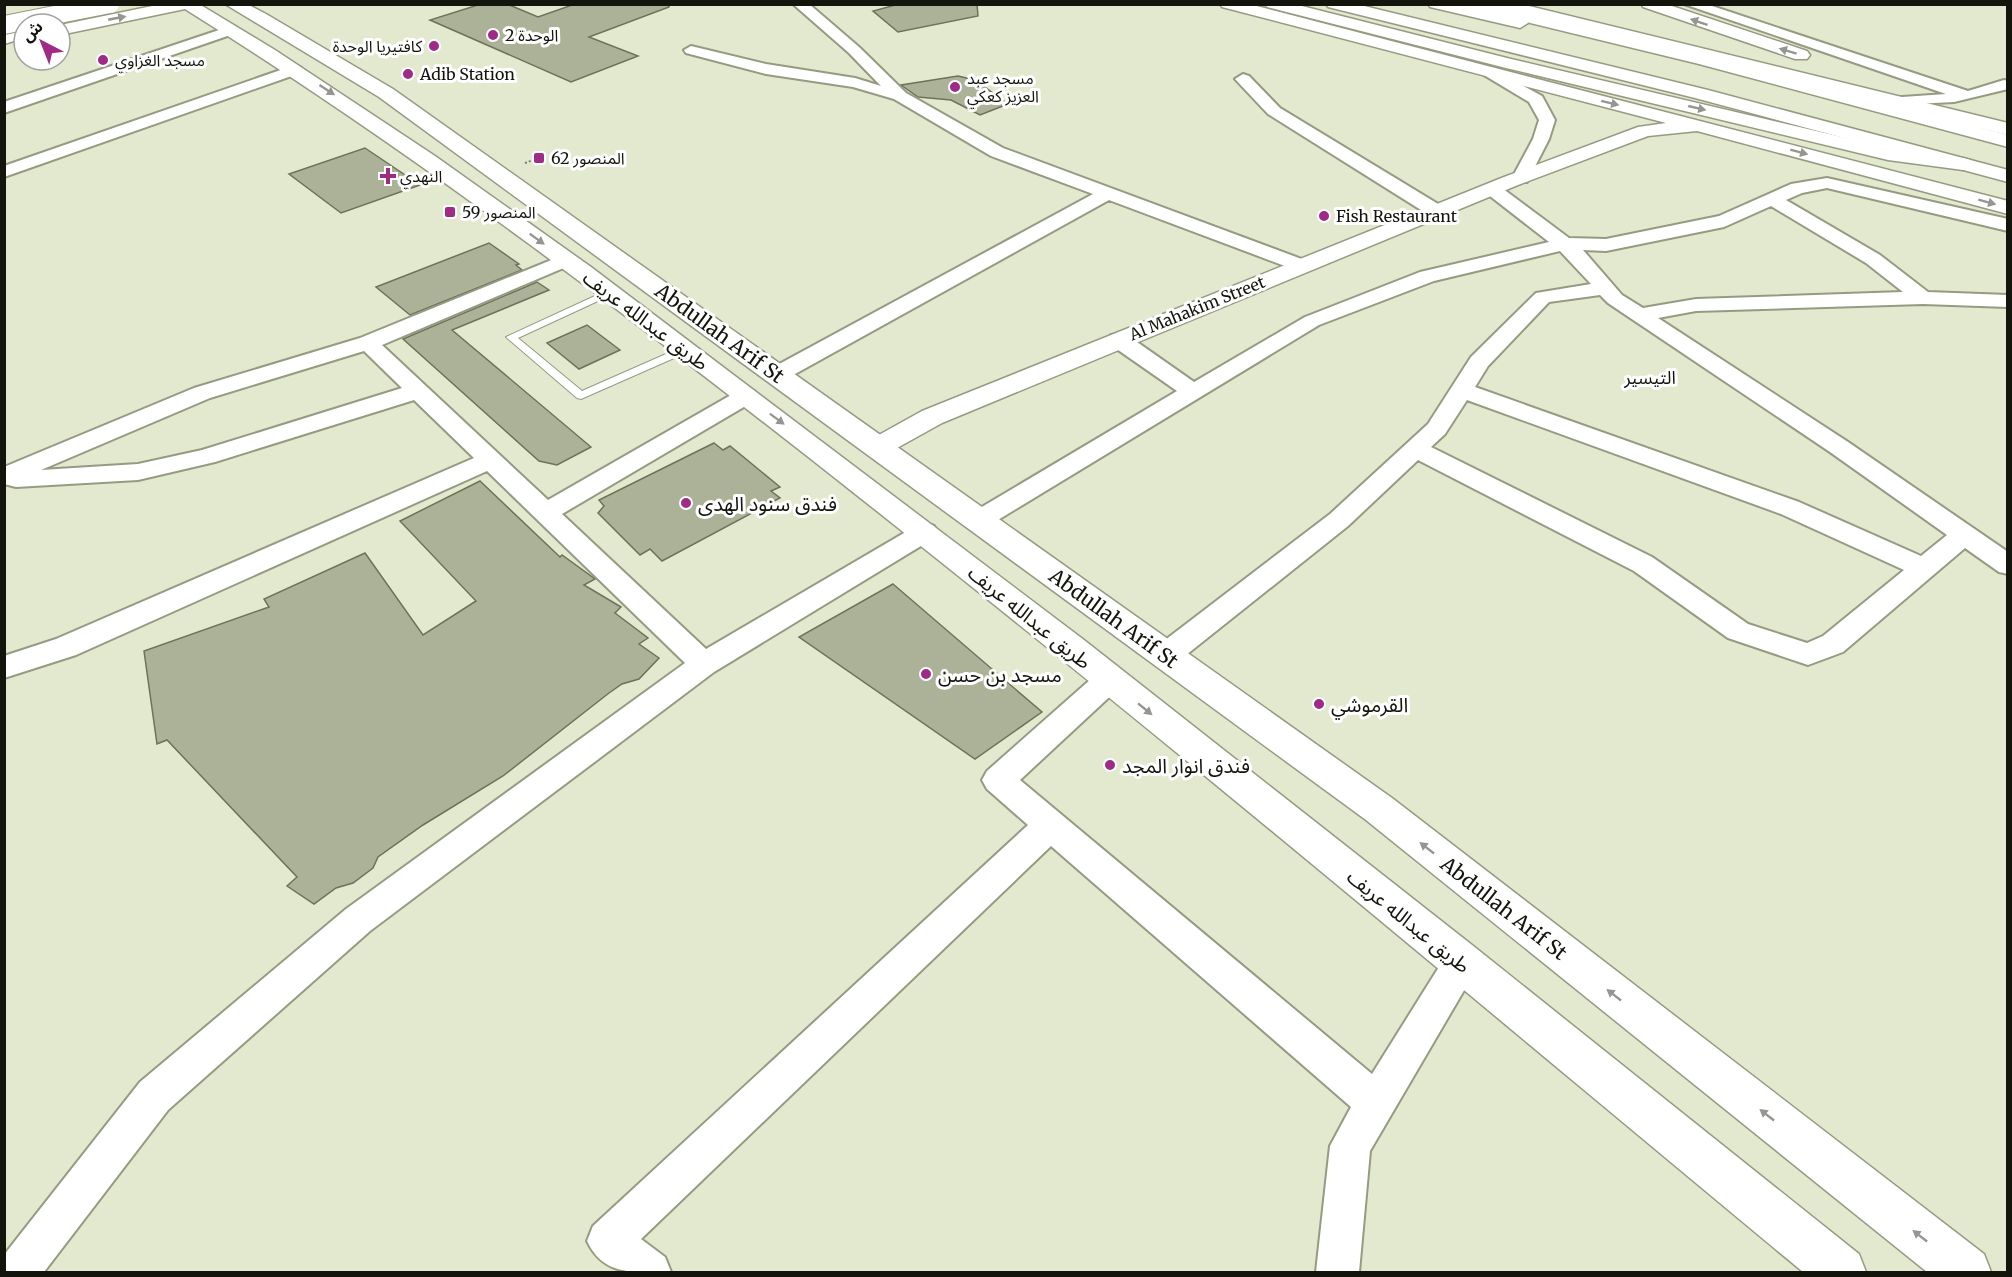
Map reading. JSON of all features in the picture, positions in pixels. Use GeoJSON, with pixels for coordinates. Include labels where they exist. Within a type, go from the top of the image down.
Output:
{"type":"FeatureCollection","features":[{"type":"Feature","properties":{"kind":"main road"},"geometry":{"type":"LineString","coordinates":[[4,16],[66,4]]}},
{"type":"Feature","properties":{"kind":"main road"},"geometry":{"type":"LineString","coordinates":[[4,25],[110,4]]}},
{"type":"Feature","properties":{"kind":"main road"},"geometry":{"type":"LineString","coordinates":[[1228,4],[1698,125],[2007,208]]}},
{"type":"Feature","properties":{"kind":"main road"},"geometry":{"type":"LineString","coordinates":[[1273,4],[1506,63],[1888,154],[1968,165]]}},
{"type":"Feature","properties":{"kind":"main road"},"geometry":{"type":"LineString","coordinates":[[1334,4],[1701,94],[2007,176]]}},
{"type":"Feature","properties":{"kind":"main road"},"geometry":{"type":"LineString","coordinates":[[1383,4],[1857,116],[2007,155]]}},
{"type":"Feature","properties":{"kind":"main road"},"geometry":{"type":"LineString","coordinates":[[1436,4],[1636,51],[1704,60]]}},
{"type":"Feature","properties":{"kind":"main road"},"geometry":{"type":"LineString","coordinates":[[1470,4],[1704,60],[2007,141]]}},
{"type":"Feature","properties":{"kind":"main road"},"geometry":{"type":"LineString","coordinates":[[1499,4],[2007,129]]}},
{"type":"Feature","properties":{"kind":"main road"},"geometry":{"type":"LineString","coordinates":[[1649,4],[1748,39],[1944,98]]}},
{"type":"Feature","properties":{"kind":"main road"},"geometry":{"type":"LineString","coordinates":[[72,28],[188,5]]}},
{"type":"Feature","properties":{"kind":"main road","name":"طريق عبدالله عريف"},"geometry":{"type":"LineString","coordinates":[[188,5],[245,14],[295,70],[350,105],[610,292],[925,532],[1462,963],[1841,1272]]}},
{"type":"Feature","properties":{"kind":"main road","name":"Abdullah Arif St"},"geometry":{"type":"LineString","coordinates":[[245,14],[386,93],[1379,809],[1966,1272]]}},
{"type":"Feature","properties":{"kind":"main road","name":"Al Mahakim Street"},"geometry":{"type":"LineString","coordinates":[[878,447],[932,417],[1300,265],[1492,189],[1645,131],[1698,125]]}},
{"type":"Feature","properties":{"kind":"main road"},"geometry":{"type":"LineString","coordinates":[[925,532],[971,514]]}},
{"type":"Feature","properties":{"kind":"street"},"geometry":{"type":"LineString","coordinates":[[800,4],[854,50],[900,96]]}},
{"type":"Feature","properties":{"kind":"street"},"geometry":{"type":"LineString","coordinates":[[1691,4],[1966,95]]}},
{"type":"Feature","properties":{"kind":"street"},"geometry":{"type":"LineString","coordinates":[[4,108],[245,14]]}},
{"type":"Feature","properties":{"kind":"street"},"geometry":{"type":"LineString","coordinates":[[691,50],[766,69],[855,83],[900,96],[998,152],[1300,265]]}},
{"type":"Feature","properties":{"kind":"street"},"geometry":{"type":"LineString","coordinates":[[4,172],[295,70]]}},
{"type":"Feature","properties":{"kind":"street"},"geometry":{"type":"LineString","coordinates":[[1489,72],[1536,99],[1547,120],[1541,139],[1521,178]]}},
{"type":"Feature","properties":{"kind":"street"},"geometry":{"type":"LineString","coordinates":[[1243,79],[1274,111],[1436,211]]}},
{"type":"Feature","properties":{"kind":"street"},"geometry":{"type":"LineString","coordinates":[[1902,102],[1989,92],[2006,81]]}},
{"type":"Feature","properties":{"kind":"street"},"geometry":{"type":"LineString","coordinates":[[2006,81],[2003,98],[2007,103]]}},
{"type":"Feature","properties":{"kind":"street"},"geometry":{"type":"LineString","coordinates":[[971,514],[1193,392],[1312,321],[1427,276],[1564,244],[1606,244],[1724,221],[1797,188],[1827,183],[2007,225]]}},
{"type":"Feature","properties":{"kind":"street"},"geometry":{"type":"LineString","coordinates":[[1492,189],[1573,250],[1615,299],[1839,447],[1965,534],[2004,555]]}},
{"type":"Feature","properties":{"kind":"street"},"geometry":{"type":"LineString","coordinates":[[778,374],[1108,193]]}},
{"type":"Feature","properties":{"kind":"street"},"geometry":{"type":"LineString","coordinates":[[1772,199],[1873,259],[1923,298]]}},
{"type":"Feature","properties":{"kind":"street"},"geometry":{"type":"LineString","coordinates":[[4,478],[202,393],[368,343],[566,260]]}},
{"type":"Feature","properties":{"kind":"street"},"geometry":{"type":"LineString","coordinates":[[1166,655],[1338,520],[1437,429],[1479,362],[1543,297],[1606,288]]}},
{"type":"Feature","properties":{"kind":"street"},"geometry":{"type":"LineString","coordinates":[[1639,315],[1696,305],[1923,298],[2007,302]]}},
{"type":"Feature","properties":{"kind":"street"},"geometry":{"type":"LineString","coordinates":[[1119,340],[1193,392]]}},
{"type":"Feature","properties":{"kind":"street"},"geometry":{"type":"LineString","coordinates":[[368,343],[704,664]]}},
{"type":"Feature","properties":{"kind":"street"},"geometry":{"type":"LineString","coordinates":[[1461,390],[1790,508],[1923,568]]}},
{"type":"Feature","properties":{"kind":"street"},"geometry":{"type":"LineString","coordinates":[[4,478],[138,472],[206,458],[418,391]]}},
{"type":"Feature","properties":{"kind":"street"},"geometry":{"type":"LineString","coordinates":[[546,512],[746,396]]}},
{"type":"Feature","properties":{"kind":"street"},"geometry":{"type":"LineString","coordinates":[[1415,449],[1643,564],[1738,631],[1808,654],[1833,644],[1965,534]]}},
{"type":"Feature","properties":{"kind":"street"},"geometry":{"type":"LineString","coordinates":[[4,667],[66,647],[491,460]]}},
{"type":"Feature","properties":{"kind":"street"},"geometry":{"type":"LineString","coordinates":[[18,1272],[154,1096],[358,920],[704,664],[925,532]]}},
{"type":"Feature","properties":{"kind":"street"},"geometry":{"type":"LineString","coordinates":[[1109,680],[998,780],[1376,1103]]}},
{"type":"Feature","properties":{"kind":"street"},"geometry":{"type":"LineString","coordinates":[[650,1272],[608,1241],[1051,825]]}},
{"type":"Feature","properties":{"kind":"street"},"geometry":{"type":"LineString","coordinates":[[1338,1272],[1350,1146],[1462,963]]}},
{"type":"Feature","properties":{"kind":"lane"},"geometry":{"type":"LineString","coordinates":[[610,292],[511,337],[581,396],[686,349]]}},
{"type":"Feature","properties":{"kind":"building"},"geometry":{"type":"Polygon","coordinates":[[[481,4],[507,4],[538,17],[575,4],[669,4],[669,7],[589,37],[638,56],[571,82],[430,20],[481,4]]]}},
{"type":"Feature","properties":{"kind":"building"},"geometry":{"type":"Polygon","coordinates":[[[899,4],[977,4],[978,16],[898,32],[873,11],[899,4]]]}},
{"type":"Feature","properties":{"kind":"building"},"geometry":{"type":"Polygon","coordinates":[[[958,76],[975,80],[1008,104],[980,115],[951,100],[918,97],[901,85],[958,76]]]}},
{"type":"Feature","properties":{"kind":"building"},"geometry":{"type":"Polygon","coordinates":[[[365,148],[420,185],[341,213],[289,174],[365,148]]]}},
{"type":"Feature","properties":{"kind":"building"},"geometry":{"type":"Polygon","coordinates":[[[489,243],[519,264],[516,265],[522,270],[410,315],[376,287],[489,243]]]}},
{"type":"Feature","properties":{"kind":"building"},"geometry":{"type":"Polygon","coordinates":[[[537,282],[549,290],[452,330],[591,447],[557,465],[539,461],[403,339],[537,282]]]}},
{"type":"Feature","properties":{"kind":"building"},"geometry":{"type":"Polygon","coordinates":[[[587,325],[620,350],[579,369],[547,343],[587,325]]]}},
{"type":"Feature","properties":{"kind":"building","name":"فندق سنود الهدى"},"geometry":{"type":"Polygon","coordinates":[[[714,443],[723,450],[730,446],[780,487],[771,491],[780,498],[662,561],[650,549],[640,555],[598,513],[604,506],[599,500],[714,443]]]}},
{"type":"Feature","properties":{"kind":"building"},"geometry":{"type":"Polygon","coordinates":[[[480,481],[560,557],[562,555],[595,579],[584,585],[621,607],[615,613],[648,638],[639,644],[659,658],[639,679],[622,684],[609,693],[503,776],[423,825],[378,857],[373,868],[353,883],[336,888],[314,904],[287,886],[297,877],[167,740],[157,744],[144,651],[269,607],[264,599],[365,553],[423,635],[476,601],[400,521],[480,481]]]}},
{"type":"Feature","properties":{"kind":"building","name":"مسجد بن حسن"},"geometry":{"type":"Polygon","coordinates":[[[893,584],[1042,712],[975,759],[799,637],[893,584]]]}},
{"type":"Feature","properties":{"kind":"place","name":"الوحدة 2"},"geometry":{"type":"Point","coordinates":[493,35]}},
{"type":"Feature","properties":{"kind":"place","name":"كافتيريا الوحدة"},"geometry":{"type":"Point","coordinates":[434,46]}},
{"type":"Feature","properties":{"kind":"place","name":"مسجد الغزاوي"},"geometry":{"type":"Point","coordinates":[103,60]}},
{"type":"Feature","properties":{"kind":"place","name":"Adib Station"},"geometry":{"type":"Point","coordinates":[408,74]}},
{"type":"Feature","properties":{"kind":"place","name":"مسجد عبد العزيز كعكي"},"geometry":{"type":"Point","coordinates":[955,87]}},
{"type":"Feature","properties":{"kind":"place","name":"المنصور 62"},"geometry":{"type":"Point","coordinates":[539,158]}},
{"type":"Feature","properties":{"kind":"place","name":"النهدي"},"geometry":{"type":"Point","coordinates":[388,176]}},
{"type":"Feature","properties":{"kind":"place","name":"المنصور 59"},"geometry":{"type":"Point","coordinates":[450,212]}},
{"type":"Feature","properties":{"kind":"place","name":"Fish Restaurant"},"geometry":{"type":"Point","coordinates":[1324,216]}},
{"type":"Feature","properties":{"kind":"place","name":"فندق سنود الهدى"},"geometry":{"type":"Point","coordinates":[686,503]}},
{"type":"Feature","properties":{"kind":"place","name":"مسجد بن حسن"},"geometry":{"type":"Point","coordinates":[926,674]}},
{"type":"Feature","properties":{"kind":"place","name":"القرموشي"},"geometry":{"type":"Point","coordinates":[1319,704]}},
{"type":"Feature","properties":{"kind":"place","name":"فندق انوار المجد"},"geometry":{"type":"Point","coordinates":[1110,765]}},
{"type":"Feature","properties":{"kind":"district","name":"التيسير"},"geometry":{"type":"Point","coordinates":[1650,377]}}]}
